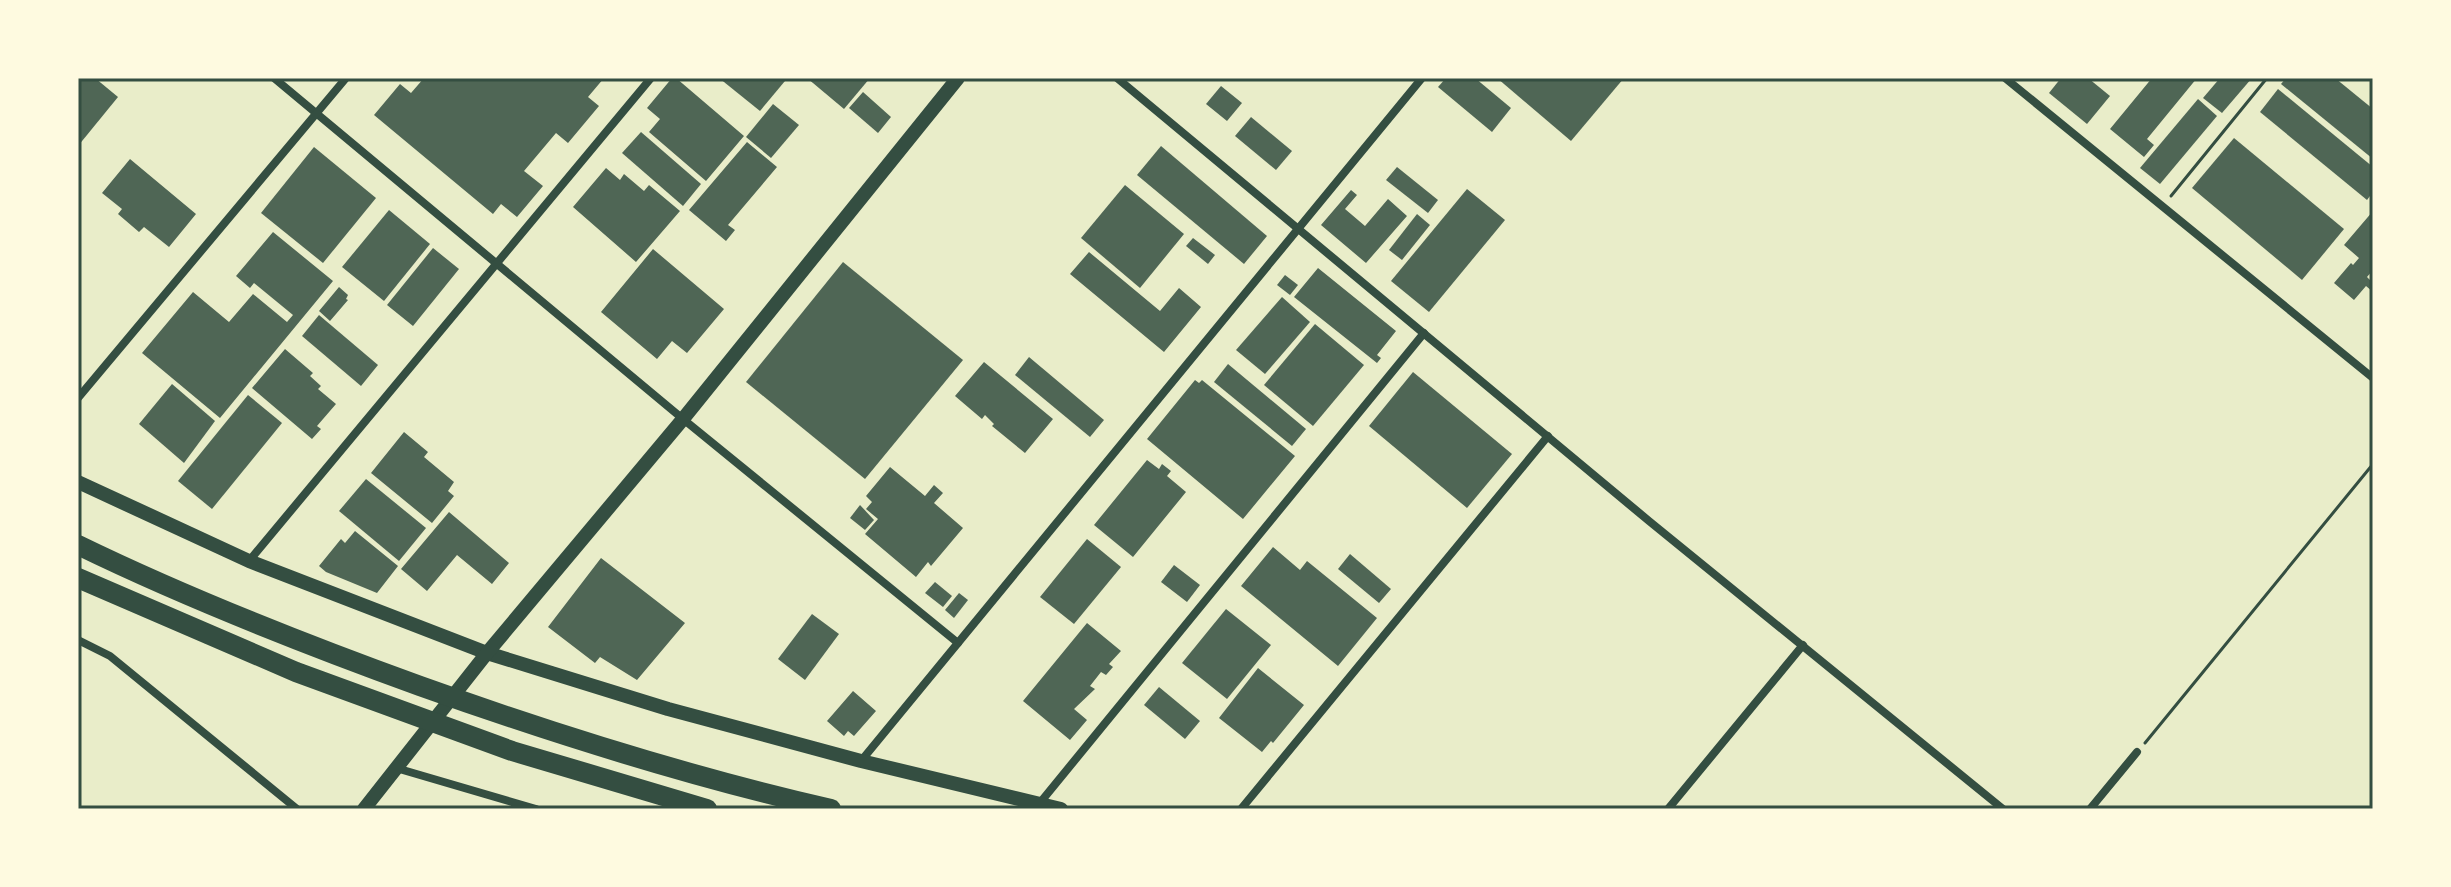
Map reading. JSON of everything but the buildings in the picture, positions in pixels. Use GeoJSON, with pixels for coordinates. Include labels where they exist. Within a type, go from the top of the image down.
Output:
{"type":"FeatureCollection","features":[{"type":"Feature","properties":{"kind":"highway"},"geometry":{"type":"LineString","coordinates":[[78,545],[306,645],[522,723],[741,788],[831,809]]}},
{"type":"Feature","properties":{"kind":"highway"},"geometry":{"type":"LineString","coordinates":[[78,578],[296,672],[483,741],[707,809]]}},
{"type":"Feature","properties":{"kind":"street"},"geometry":{"type":"LineString","coordinates":[[274,78],[683,419],[958,643]]}},
{"type":"Feature","properties":{"kind":"street"},"geometry":{"type":"LineString","coordinates":[[78,398],[346,78]]}},
{"type":"Feature","properties":{"kind":"street"},"geometry":{"type":"LineString","coordinates":[[249,561],[651,78]]}},
{"type":"Feature","properties":{"kind":"street"},"geometry":{"type":"LineString","coordinates":[[364,809],[475,667],[683,419],[958,78]]}},
{"type":"Feature","properties":{"kind":"street"},"geometry":{"type":"LineString","coordinates":[[1117,78],[2003,809]]}},
{"type":"Feature","properties":{"kind":"street"},"geometry":{"type":"LineString","coordinates":[[861,761],[1422,78]]}},
{"type":"Feature","properties":{"kind":"street"},"geometry":{"type":"LineString","coordinates":[[2005,78],[2373,378]]}},
{"type":"Feature","properties":{"kind":"street"},"geometry":{"type":"LineString","coordinates":[[1039,804],[1424,333]]}},
{"type":"Feature","properties":{"kind":"street"},"geometry":{"type":"LineString","coordinates":[[1241,809],[1548,436]]}},
{"type":"Feature","properties":{"kind":"street"},"geometry":{"type":"LineString","coordinates":[[78,482],[249,561],[487,653],[668,709],[861,761],[1061,809]]}},
{"type":"Feature","properties":{"kind":"street"},"geometry":{"type":"LineString","coordinates":[[78,640],[110,656],[297,809]]}},
{"type":"Feature","properties":{"kind":"street"},"geometry":{"type":"LineString","coordinates":[[1668,809],[1803,645]]}},
{"type":"Feature","properties":{"kind":"street"},"geometry":{"type":"LineString","coordinates":[[2090,809],[2137,752]]}},
{"type":"Feature","properties":{"kind":"street"},"geometry":{"type":"LineString","coordinates":[[400,762],[536,809]]}},
{"type":"Feature","properties":{"kind":"path"},"geometry":{"type":"LineString","coordinates":[[2164,205],[2267,78]]}},
{"type":"Feature","properties":{"kind":"path"},"geometry":{"type":"LineString","coordinates":[[2137,752],[2373,464]]}}]}
